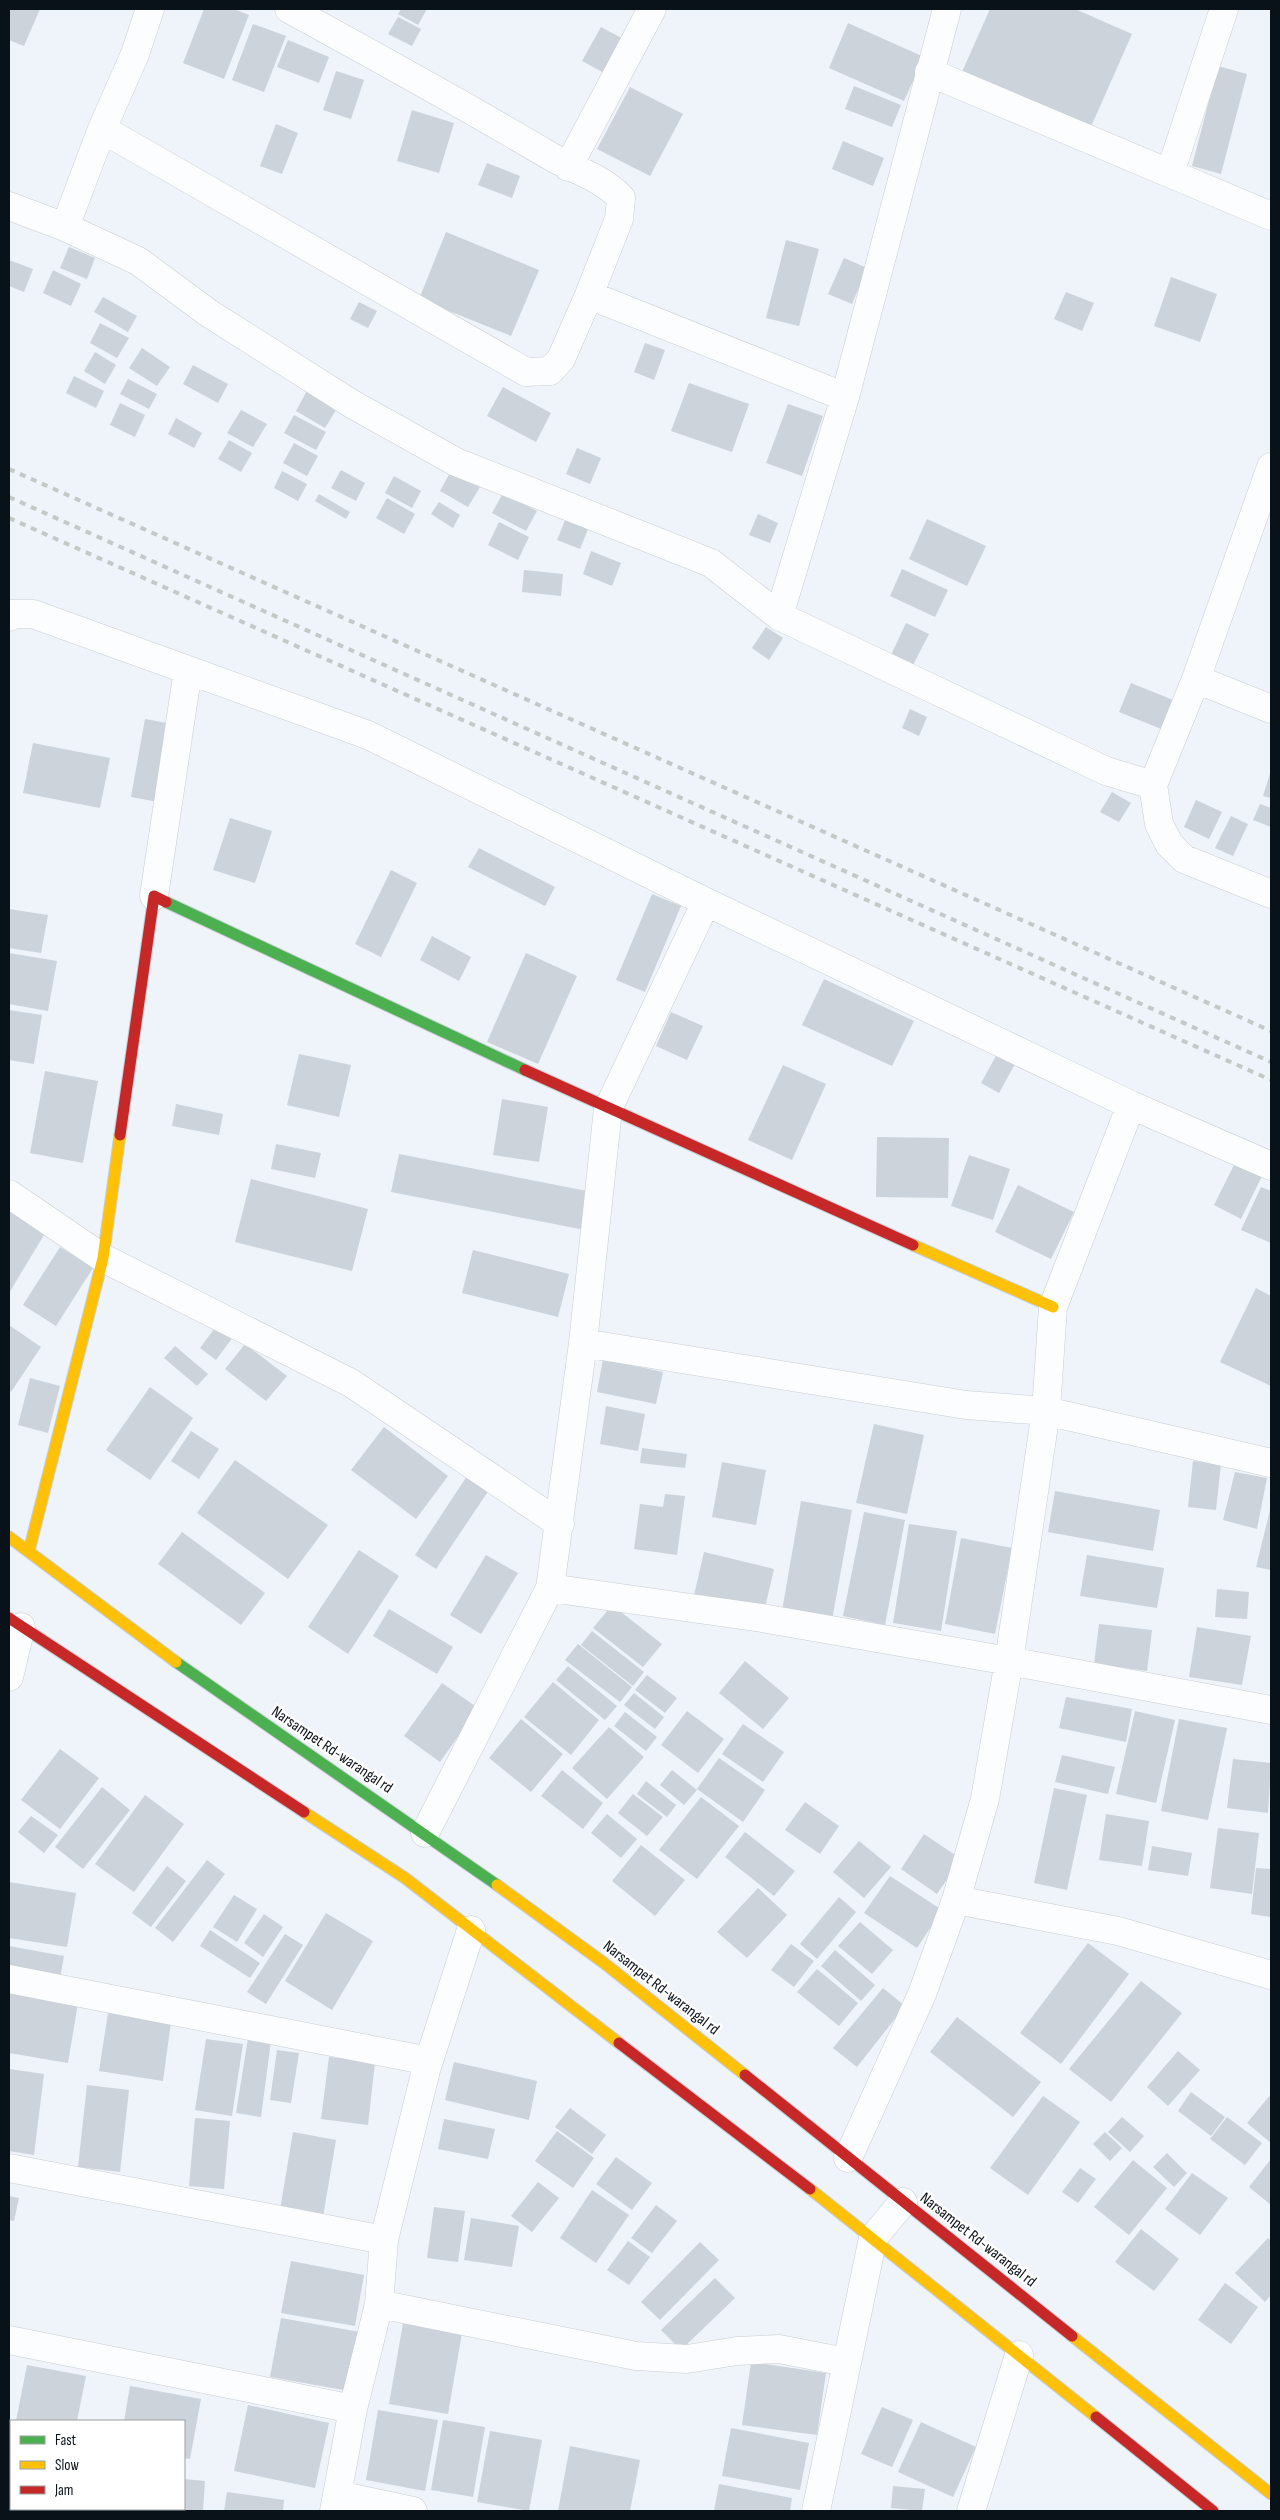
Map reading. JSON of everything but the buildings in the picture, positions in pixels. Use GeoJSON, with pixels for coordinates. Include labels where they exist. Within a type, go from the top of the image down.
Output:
{"type":"FeatureCollection","features":[{"type":"Feature","properties":{"kind":"main road"},"geometry":{"type":"LineString","coordinates":[[29,1551],[103,1258],[154,896],[608,1110],[1053,1307]]}},
{"type":"Feature","properties":{"kind":"main road","name":"Narsampet Rd-warangal rd"},"geometry":{"type":"LineString","coordinates":[[9,1537],[199,1680],[425,1833],[604,1962],[1271,2494]]}},
{"type":"Feature","properties":{"kind":"main road"},"geometry":{"type":"LineString","coordinates":[[15,1623],[405,1878],[873,2238],[1214,2511]]}},
{"type":"Feature","properties":{"kind":"street"},"geometry":{"type":"LineString","coordinates":[[65,227],[102,129],[136,54],[150,9]]}},
{"type":"Feature","properties":{"kind":"street"},"geometry":{"type":"LineString","coordinates":[[102,129],[526,372],[550,371],[561,359],[589,295],[619,219],[621,198],[610,186],[568,166],[428,85],[290,9]]}},
{"type":"Feature","properties":{"kind":"street"},"geometry":{"type":"LineString","coordinates":[[568,166],[652,9]]}},
{"type":"Feature","properties":{"kind":"street"},"geometry":{"type":"LineString","coordinates":[[779,616],[846,397],[929,72],[947,9]]}},
{"type":"Feature","properties":{"kind":"street"},"geometry":{"type":"LineString","coordinates":[[1170,173],[1224,9]]}},
{"type":"Feature","properties":{"kind":"street"},"geometry":{"type":"LineString","coordinates":[[929,72],[1271,216]]}},
{"type":"Feature","properties":{"kind":"street"},"geometry":{"type":"LineString","coordinates":[[9,206],[65,227],[138,261],[210,314],[352,404],[456,462],[711,563],[779,616],[1106,771],[1152,785]]}},
{"type":"Feature","properties":{"kind":"street"},"geometry":{"type":"LineString","coordinates":[[589,295],[846,397]]}},
{"type":"Feature","properties":{"kind":"street"},"geometry":{"type":"LineString","coordinates":[[1271,467],[1196,678],[1152,785],[1159,824],[1169,844],[1184,859],[1271,894]]}},
{"type":"Feature","properties":{"kind":"street"},"geometry":{"type":"LineString","coordinates":[[9,617],[12,614],[33,614],[368,735],[706,902],[1131,1106],[1271,1166]]}},
{"type":"Feature","properties":{"kind":"street"},"geometry":{"type":"LineString","coordinates":[[154,896],[188,670]]}},
{"type":"Feature","properties":{"kind":"street"},"geometry":{"type":"LineString","coordinates":[[1196,678],[1271,709]]}},
{"type":"Feature","properties":{"kind":"street"},"geometry":{"type":"LineString","coordinates":[[425,1833],[550,1588],[583,1344],[608,1110],[706,902]]}},
{"type":"Feature","properties":{"kind":"street"},"geometry":{"type":"LineString","coordinates":[[848,2158],[922,1994],[956,1900],[985,1799],[1009,1661],[1046,1411],[1053,1307],[1131,1106]]}},
{"type":"Feature","properties":{"kind":"street"},"geometry":{"type":"LineString","coordinates":[[9,1194],[103,1258],[351,1383],[560,1524]]}},
{"type":"Feature","properties":{"kind":"street"},"geometry":{"type":"LineString","coordinates":[[583,1344],[966,1405],[1046,1411],[1271,1464]]}},
{"type":"Feature","properties":{"kind":"street"},"geometry":{"type":"LineString","coordinates":[[550,1588],[762,1618],[1009,1661],[1271,1710]]}},
{"type":"Feature","properties":{"kind":"street"},"geometry":{"type":"LineString","coordinates":[[9,1678],[15,1623]]}},
{"type":"Feature","properties":{"kind":"street"},"geometry":{"type":"LineString","coordinates":[[956,1900],[1118,1931],[1271,1975]]}},
{"type":"Feature","properties":{"kind":"street"},"geometry":{"type":"LineString","coordinates":[[413,2511],[336,2503],[353,2409],[379,2304],[384,2240],[429,2061],[471,1930]]}},
{"type":"Feature","properties":{"kind":"street"},"geometry":{"type":"LineString","coordinates":[[9,1978],[429,2061]]}},
{"type":"Feature","properties":{"kind":"street"},"geometry":{"type":"LineString","coordinates":[[9,2168],[384,2240]]}},
{"type":"Feature","properties":{"kind":"street"},"geometry":{"type":"LineString","coordinates":[[816,2511],[873,2238],[903,2202]]}},
{"type":"Feature","properties":{"kind":"street"},"geometry":{"type":"LineString","coordinates":[[379,2304],[636,2356],[687,2359],[736,2351],[778,2349],[846,2362]]}},
{"type":"Feature","properties":{"kind":"street"},"geometry":{"type":"LineString","coordinates":[[9,2340],[353,2409]]}},
{"type":"Feature","properties":{"kind":"street"},"geometry":{"type":"LineString","coordinates":[[971,2511],[1019,2355]]}},
{"type":"Feature","properties":{"kind":"railway"},"geometry":{"type":"LineString","coordinates":[[9,469],[1271,1031]]}},
{"type":"Feature","properties":{"kind":"railway"},"geometry":{"type":"LineString","coordinates":[[9,497],[1271,1062]]}},
{"type":"Feature","properties":{"kind":"railway"},"geometry":{"type":"LineString","coordinates":[[9,518],[1271,1080]]}},
{"type":"Feature","properties":{"kind":"traffic: fast"},"geometry":{"type":"LineString","coordinates":[[166,902],[525,1070]]}},
{"type":"Feature","properties":{"kind":"traffic: fast"},"geometry":{"type":"LineString","coordinates":[[176,1662],[497,1885]]}},
{"type":"Feature","properties":{"kind":"traffic: slow"},"geometry":{"type":"LineString","coordinates":[[29,1551],[103,1258],[120,1135]]}},
{"type":"Feature","properties":{"kind":"traffic: slow"},"geometry":{"type":"LineString","coordinates":[[913,1245],[1053,1307]]}},
{"type":"Feature","properties":{"kind":"traffic: slow"},"geometry":{"type":"LineString","coordinates":[[9,1537],[176,1662]]}},
{"type":"Feature","properties":{"kind":"traffic: slow"},"geometry":{"type":"LineString","coordinates":[[304,1812],[405,1878],[619,2043]]}},
{"type":"Feature","properties":{"kind":"traffic: slow"},"geometry":{"type":"LineString","coordinates":[[497,1885],[604,1963],[745,2075]]}},
{"type":"Feature","properties":{"kind":"traffic: slow"},"geometry":{"type":"LineString","coordinates":[[810,2189],[1096,2417]]}},
{"type":"Feature","properties":{"kind":"traffic: slow"},"geometry":{"type":"LineString","coordinates":[[1072,2336],[1271,2494]]}},
{"type":"Feature","properties":{"kind":"traffic: jam"},"geometry":{"type":"LineString","coordinates":[[120,1135],[154,896],[166,902]]}},
{"type":"Feature","properties":{"kind":"traffic: jam"},"geometry":{"type":"LineString","coordinates":[[525,1070],[913,1245]]}},
{"type":"Feature","properties":{"kind":"traffic: jam"},"geometry":{"type":"LineString","coordinates":[[9,1618],[304,1812]]}},
{"type":"Feature","properties":{"kind":"traffic: jam"},"geometry":{"type":"LineString","coordinates":[[619,2043],[810,2189]]}},
{"type":"Feature","properties":{"kind":"traffic: jam"},"geometry":{"type":"LineString","coordinates":[[745,2075],[1072,2336]]}},
{"type":"Feature","properties":{"kind":"traffic: jam"},"geometry":{"type":"LineString","coordinates":[[1096,2417],[1213,2511]]}}]}
